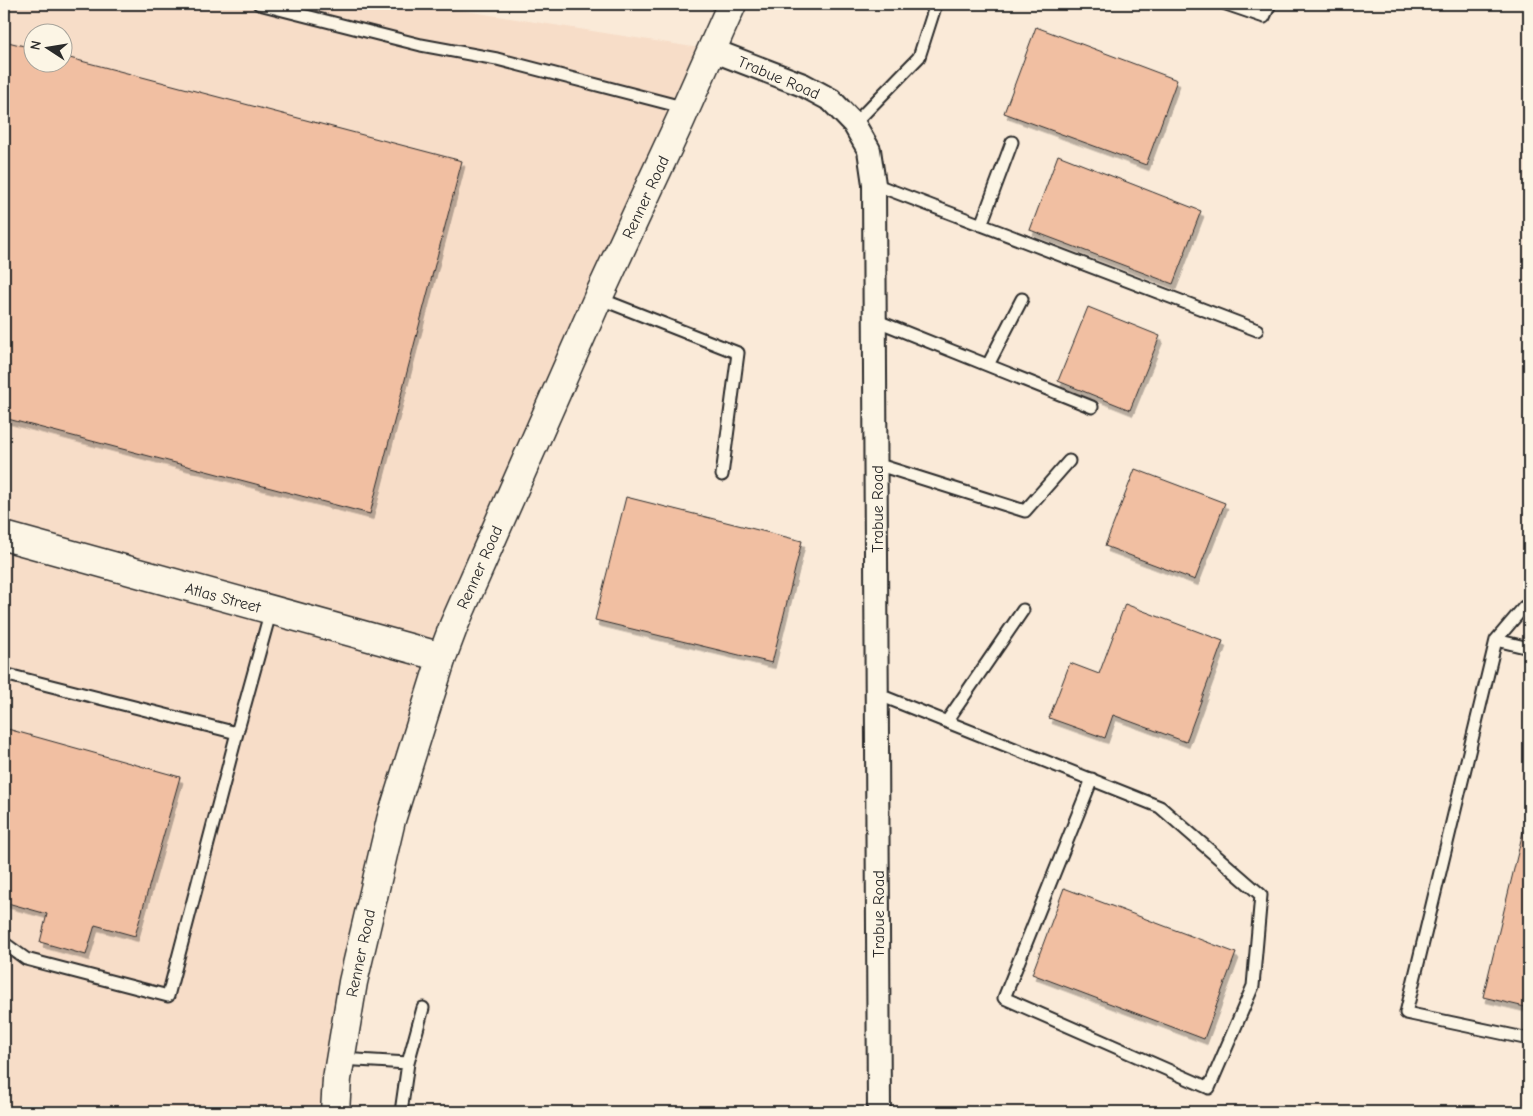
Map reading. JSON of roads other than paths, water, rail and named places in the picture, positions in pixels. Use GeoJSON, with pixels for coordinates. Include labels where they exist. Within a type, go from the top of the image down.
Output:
{"type":"FeatureCollection","features":[{"type":"Feature","properties":{"kind":"main road"},"geometry":{"type":"LineString","coordinates":[[712,50],[732,4]]}},
{"type":"Feature","properties":{"kind":"main road","name":"Renner Road"},"geometry":{"type":"LineString","coordinates":[[335,1112],[337,1079],[353,982],[391,820],[442,657],[454,624],[598,298],[712,50]]}},
{"type":"Feature","properties":{"kind":"main road","name":"Atlas Street"},"geometry":{"type":"LineString","coordinates":[[4,536],[442,657]]}},
{"type":"Feature","properties":{"kind":"street","name":"Trabue Road"},"geometry":{"type":"LineString","coordinates":[[712,50],[804,85],[831,100],[854,124],[869,150],[874,184],[879,1112]]}},
{"type":"Feature","properties":{"kind":"lane"},"geometry":{"type":"LineString","coordinates":[[259,4],[421,45],[497,59],[686,108]]}},
{"type":"Feature","properties":{"kind":"lane"},"geometry":{"type":"LineString","coordinates":[[854,124],[919,57],[936,4]]}},
{"type":"Feature","properties":{"kind":"lane"},"geometry":{"type":"LineString","coordinates":[[1226,4],[1264,17],[1270,4]]}},
{"type":"Feature","properties":{"kind":"lane"},"geometry":{"type":"LineString","coordinates":[[980,225],[1012,142]]}},
{"type":"Feature","properties":{"kind":"lane"},"geometry":{"type":"LineString","coordinates":[[874,184],[1257,330]]}},
{"type":"Feature","properties":{"kind":"lane"},"geometry":{"type":"LineString","coordinates":[[598,298],[738,352],[722,475]]}},
{"type":"Feature","properties":{"kind":"lane"},"geometry":{"type":"LineString","coordinates":[[988,366],[1022,299]]}},
{"type":"Feature","properties":{"kind":"lane"},"geometry":{"type":"LineString","coordinates":[[875,320],[1092,407]]}},
{"type":"Feature","properties":{"kind":"lane"},"geometry":{"type":"LineString","coordinates":[[876,464],[1024,511],[1069,461]]}},
{"type":"Feature","properties":{"kind":"lane"},"geometry":{"type":"LineString","coordinates":[[1529,605],[1524,607],[1496,640],[1406,1013],[1529,1039]]}},
{"type":"Feature","properties":{"kind":"lane"},"geometry":{"type":"LineString","coordinates":[[4,943],[26,959],[168,996],[271,610]]}},
{"type":"Feature","properties":{"kind":"lane"},"geometry":{"type":"LineString","coordinates":[[947,721],[1023,610]]}},
{"type":"Feature","properties":{"kind":"lane"},"geometry":{"type":"LineString","coordinates":[[1496,640],[1529,648]]}},
{"type":"Feature","properties":{"kind":"lane"},"geometry":{"type":"LineString","coordinates":[[4,674],[237,733]]}},
{"type":"Feature","properties":{"kind":"lane"},"geometry":{"type":"LineString","coordinates":[[878,694],[1160,806],[1261,895],[1253,986],[1209,1088],[1004,998],[1092,779]]}},
{"type":"Feature","properties":{"kind":"lane"},"geometry":{"type":"LineString","coordinates":[[401,1112],[408,1063],[423,1008]]}},
{"type":"Feature","properties":{"kind":"lane"},"geometry":{"type":"LineString","coordinates":[[340,1059],[408,1063]]}}]}
